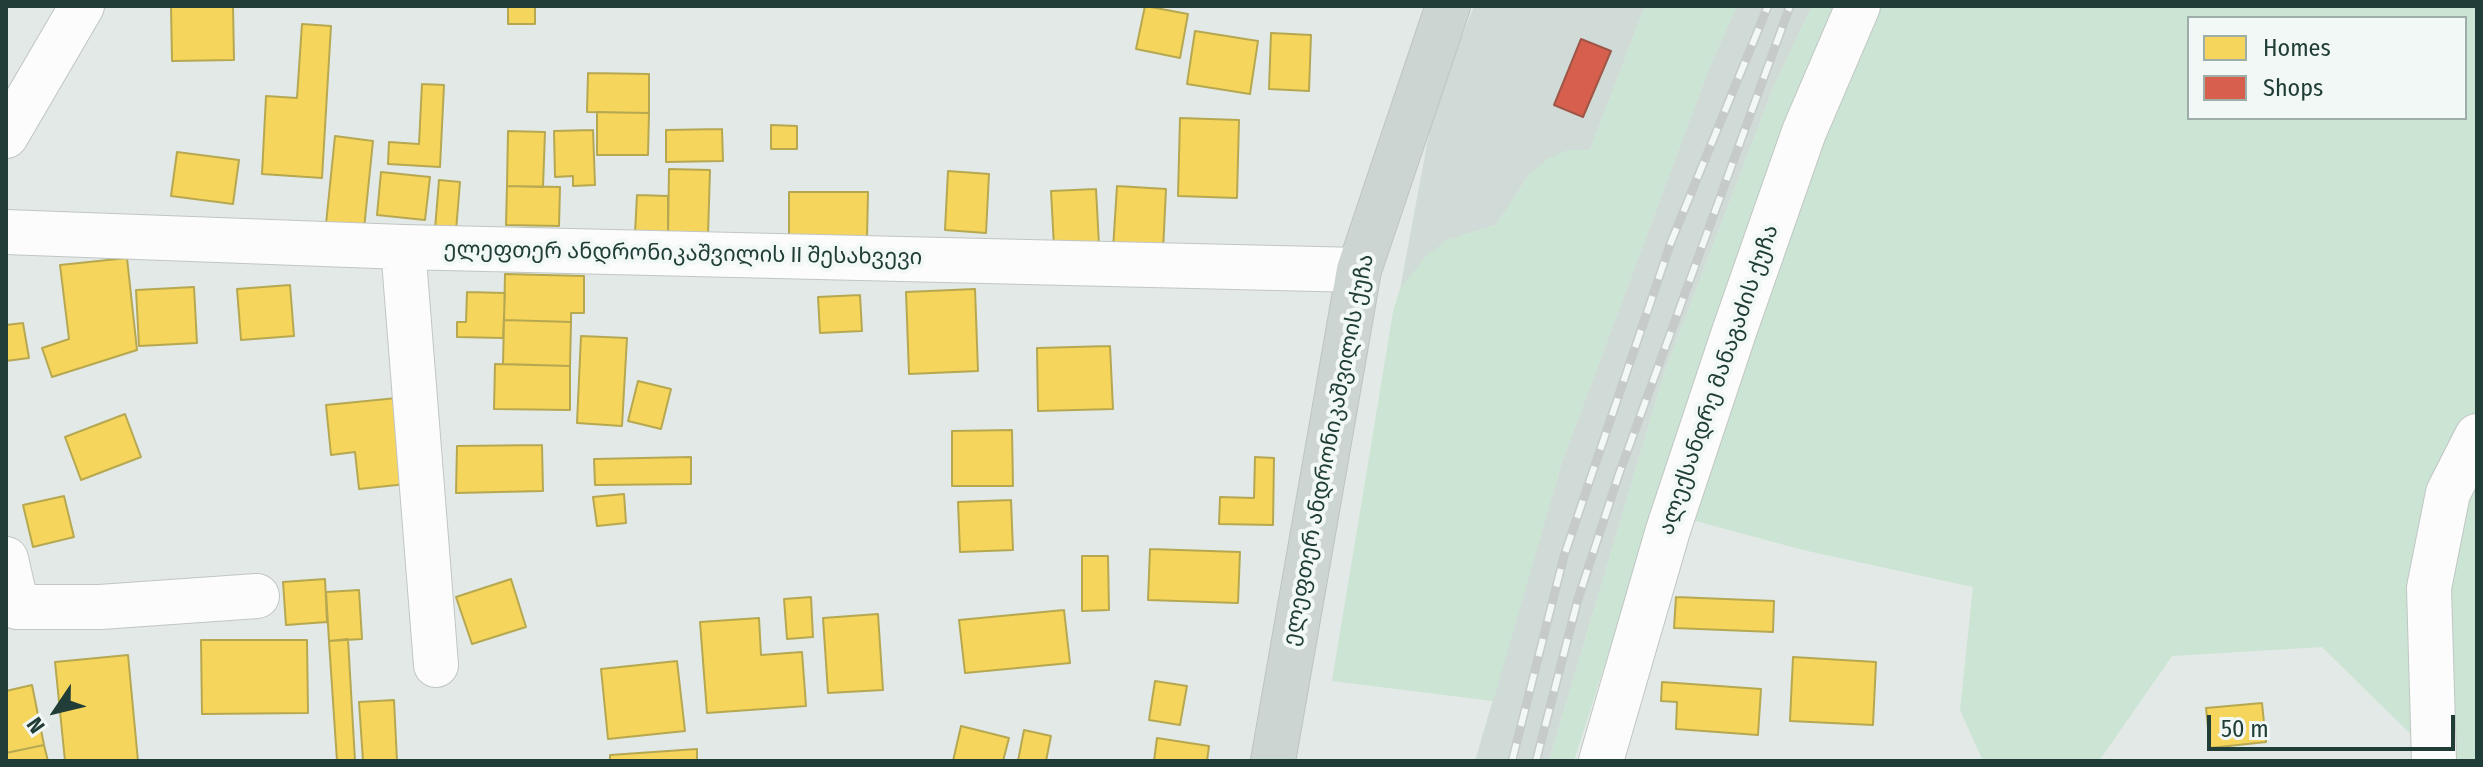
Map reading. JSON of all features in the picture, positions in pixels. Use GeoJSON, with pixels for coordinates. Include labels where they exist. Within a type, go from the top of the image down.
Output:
{"type":"FeatureCollection","features":[{"type":"Feature","properties":{"kind":"main road","name":"ელეფთერ ანდრონიკაშვილის ქუჩა"},"geometry":{"type":"LineString","coordinates":[[1273,761],[1359,270],[1448,6]]}},
{"type":"Feature","properties":{"kind":"street"},"geometry":{"type":"LineString","coordinates":[[6,136],[82,6]]}},
{"type":"Feature","properties":{"kind":"street","name":"ალექსანდრე მანაგაძის ქუჩა"},"geometry":{"type":"LineString","coordinates":[[1601,761],[1668,530],[1734,332],[1804,132],[1858,6]]}},
{"type":"Feature","properties":{"kind":"street","name":"ელეფთერ ანდრონიკაშვილის II შესახვევი"},"geometry":{"type":"LineString","coordinates":[[6,232],[403,247],[1359,270]]}},
{"type":"Feature","properties":{"kind":"street"},"geometry":{"type":"LineString","coordinates":[[403,247],[436,665]]}},
{"type":"Feature","properties":{"kind":"street"},"geometry":{"type":"LineString","coordinates":[[2434,761],[2429,588],[2448,493],[2477,436]]}},
{"type":"Feature","properties":{"kind":"street"},"geometry":{"type":"LineString","coordinates":[[6,559],[17,607],[100,607],[257,596]]}},
{"type":"Feature","properties":{"kind":"shaded area"},"geometry":{"type":"Polygon","coordinates":[[[1474,6],[1645,6],[1590,150],[1568,150],[1529,175],[1496,225],[1447,240],[1400,289],[1434,107],[1474,6]]]}},
{"type":"Feature","properties":{"kind":"shaded area"},"geometry":{"type":"Polygon","coordinates":[[[1737,6],[1812,6],[1773,88],[1664,374],[1549,761],[1475,761],[1562,462],[1711,63],[1737,6]]]}},
{"type":"Feature","properties":{"kind":"green space"},"geometry":{"type":"Polygon","coordinates":[[[1645,6],[1737,6],[1711,63],[1562,462],[1493,701],[1332,681],[1393,312],[1400,289],[1426,256],[1447,240],[1496,225],[1529,175],[1547,159],[1568,150],[1590,150],[1645,6]]]}},
{"type":"Feature","properties":{"kind":"green space"},"geometry":{"type":"Polygon","coordinates":[[[1812,6],[1842,6],[1695,382],[1574,761],[1549,761],[1664,374],[1773,88],[1812,6]]]}},
{"type":"Feature","properties":{"kind":"green space"},"geometry":{"type":"Polygon","coordinates":[[[1878,6],[2477,6],[2477,761],[2438,761],[2322,647],[2172,656],[2099,761],[1983,761],[1960,710],[1973,587],[1803,550],[1681,517],[1767,279],[1878,6]]]}},
{"type":"Feature","properties":{"kind":"building: Homes"},"geometry":{"type":"Polygon","coordinates":[[[171,6],[233,6],[234,60],[172,61],[171,6]]]}},
{"type":"Feature","properties":{"kind":"building: Homes"},"geometry":{"type":"Polygon","coordinates":[[[508,6],[535,6],[535,24],[508,24],[508,6]]]}},
{"type":"Feature","properties":{"kind":"building: Homes"},"geometry":{"type":"Polygon","coordinates":[[[1145,6],[1188,14],[1180,58],[1136,49],[1145,6]]]}},
{"type":"Feature","properties":{"kind":"building: Homes"},"geometry":{"type":"Polygon","coordinates":[[[302,24],[331,26],[322,178],[262,174],[266,96],[297,98],[302,24]]]}},
{"type":"Feature","properties":{"kind":"building: Homes"},"geometry":{"type":"Polygon","coordinates":[[[1195,31],[1258,41],[1250,94],[1187,84],[1195,31]]]}},
{"type":"Feature","properties":{"kind":"building: Homes"},"geometry":{"type":"Polygon","coordinates":[[[1271,33],[1311,35],[1309,91],[1269,89],[1271,33]]]}},
{"type":"Feature","properties":{"kind":"building: Homes"},"geometry":{"type":"Polygon","coordinates":[[[588,73],[649,74],[649,113],[587,112],[588,73]]]}},
{"type":"Feature","properties":{"kind":"building: Homes"},"geometry":{"type":"Polygon","coordinates":[[[422,84],[444,85],[440,167],[388,164],[389,142],[419,144],[422,84]]]}},
{"type":"Feature","properties":{"kind":"building: Homes"},"geometry":{"type":"Polygon","coordinates":[[[597,112],[649,113],[648,155],[597,155],[597,112]]]}},
{"type":"Feature","properties":{"kind":"building: Homes"},"geometry":{"type":"Polygon","coordinates":[[[1180,118],[1239,120],[1237,198],[1178,196],[1180,118]]]}},
{"type":"Feature","properties":{"kind":"building: Homes"},"geometry":{"type":"Polygon","coordinates":[[[771,125],[797,126],[797,149],[771,149],[771,125]]]}},
{"type":"Feature","properties":{"kind":"building: Homes"},"geometry":{"type":"Polygon","coordinates":[[[722,129],[723,161],[666,162],[666,130],[722,129]]]}},
{"type":"Feature","properties":{"kind":"building: Homes"},"geometry":{"type":"Polygon","coordinates":[[[593,130],[595,185],[573,186],[573,176],[555,177],[554,131],[593,130]]]}},
{"type":"Feature","properties":{"kind":"building: Homes"},"geometry":{"type":"Polygon","coordinates":[[[508,131],[545,132],[543,187],[507,186],[508,131]]]}},
{"type":"Feature","properties":{"kind":"building: Homes"},"geometry":{"type":"Polygon","coordinates":[[[335,136],[373,141],[364,229],[326,224],[335,136]]]}},
{"type":"Feature","properties":{"kind":"building: Homes"},"geometry":{"type":"Polygon","coordinates":[[[177,152],[239,160],[233,204],[171,196],[177,152]]]}},
{"type":"Feature","properties":{"kind":"building: Homes"},"geometry":{"type":"Polygon","coordinates":[[[669,169],[710,170],[708,235],[668,234],[669,169]]]}},
{"type":"Feature","properties":{"kind":"building: Homes"},"geometry":{"type":"Polygon","coordinates":[[[948,171],[989,174],[986,233],[945,230],[948,171]]]}},
{"type":"Feature","properties":{"kind":"building: Homes"},"geometry":{"type":"Polygon","coordinates":[[[381,172],[430,177],[425,220],[377,215],[381,172]]]}},
{"type":"Feature","properties":{"kind":"building: Homes"},"geometry":{"type":"Polygon","coordinates":[[[439,180],[460,182],[456,231],[435,229],[439,180]]]}},
{"type":"Feature","properties":{"kind":"building: Homes"},"geometry":{"type":"Polygon","coordinates":[[[507,186],[560,187],[559,226],[506,225],[507,186]]]}},
{"type":"Feature","properties":{"kind":"building: Homes"},"geometry":{"type":"Polygon","coordinates":[[[1117,186],[1166,189],[1163,251],[1113,249],[1117,186]]]}},
{"type":"Feature","properties":{"kind":"building: Homes"},"geometry":{"type":"Polygon","coordinates":[[[1096,189],[1099,245],[1054,247],[1051,191],[1096,189]]]}},
{"type":"Feature","properties":{"kind":"building: Homes"},"geometry":{"type":"Polygon","coordinates":[[[789,192],[868,192],[867,238],[789,238],[789,192]]]}},
{"type":"Feature","properties":{"kind":"building: Homes"},"geometry":{"type":"Polygon","coordinates":[[[637,195],[668,196],[668,234],[635,233],[637,195]]]}},
{"type":"Feature","properties":{"kind":"building: Homes"},"geometry":{"type":"Polygon","coordinates":[[[127,258],[137,350],[52,377],[42,348],[69,339],[60,265],[127,258]]]}},
{"type":"Feature","properties":{"kind":"building: Homes"},"geometry":{"type":"Polygon","coordinates":[[[505,274],[584,276],[584,313],[571,313],[571,322],[504,320],[505,274]]]}},
{"type":"Feature","properties":{"kind":"building: Homes"},"geometry":{"type":"Polygon","coordinates":[[[290,285],[294,336],[241,340],[237,289],[290,285]]]}},
{"type":"Feature","properties":{"kind":"building: Homes"},"geometry":{"type":"Polygon","coordinates":[[[194,287],[197,343],[139,346],[136,290],[194,287]]]}},
{"type":"Feature","properties":{"kind":"building: Homes"},"geometry":{"type":"Polygon","coordinates":[[[975,289],[978,371],[909,374],[906,292],[975,289]]]}},
{"type":"Feature","properties":{"kind":"building: Homes"},"geometry":{"type":"Polygon","coordinates":[[[467,292],[505,293],[503,338],[457,337],[457,322],[466,322],[467,292]]]}},
{"type":"Feature","properties":{"kind":"building: Homes"},"geometry":{"type":"Polygon","coordinates":[[[860,295],[862,331],[820,333],[818,297],[860,295]]]}},
{"type":"Feature","properties":{"kind":"building: Homes"},"geometry":{"type":"Polygon","coordinates":[[[504,320],[571,322],[570,366],[503,364],[504,320]]]}},
{"type":"Feature","properties":{"kind":"building: Homes"},"geometry":{"type":"Polygon","coordinates":[[[23,323],[29,358],[6,361],[6,325],[23,323]]]}},
{"type":"Feature","properties":{"kind":"building: Homes"},"geometry":{"type":"Polygon","coordinates":[[[581,336],[627,338],[622,426],[577,423],[581,336]]]}},
{"type":"Feature","properties":{"kind":"building: Homes"},"geometry":{"type":"Polygon","coordinates":[[[1110,346],[1113,409],[1038,411],[1037,348],[1110,346]]]}},
{"type":"Feature","properties":{"kind":"building: Homes"},"geometry":{"type":"Polygon","coordinates":[[[495,364],[570,366],[570,410],[494,409],[495,364]]]}},
{"type":"Feature","properties":{"kind":"building: Homes"},"geometry":{"type":"Polygon","coordinates":[[[638,381],[671,389],[661,429],[628,421],[638,381]]]}},
{"type":"Feature","properties":{"kind":"building: Homes"},"geometry":{"type":"Polygon","coordinates":[[[407,397],[416,483],[359,489],[355,452],[331,455],[326,405],[407,397]]]}},
{"type":"Feature","properties":{"kind":"building: Homes"},"geometry":{"type":"Polygon","coordinates":[[[125,414],[141,457],[81,480],[65,437],[125,414]]]}},
{"type":"Feature","properties":{"kind":"building: Homes"},"geometry":{"type":"Polygon","coordinates":[[[1012,430],[1013,486],[952,486],[952,431],[1012,430]]]}},
{"type":"Feature","properties":{"kind":"building: Homes"},"geometry":{"type":"Polygon","coordinates":[[[542,445],[543,491],[456,493],[457,446],[542,445]]]}},
{"type":"Feature","properties":{"kind":"building: Homes"},"geometry":{"type":"Polygon","coordinates":[[[691,457],[691,484],[595,485],[594,459],[691,457]]]}},
{"type":"Feature","properties":{"kind":"building: Homes"},"geometry":{"type":"Polygon","coordinates":[[[1255,457],[1274,458],[1273,525],[1219,524],[1220,497],[1254,498],[1255,457]]]}},
{"type":"Feature","properties":{"kind":"building: Homes"},"geometry":{"type":"Polygon","coordinates":[[[624,494],[626,523],[597,526],[593,497],[624,494]]]}},
{"type":"Feature","properties":{"kind":"building: Homes"},"geometry":{"type":"Polygon","coordinates":[[[64,496],[74,537],[33,547],[23,505],[64,496]]]}},
{"type":"Feature","properties":{"kind":"building: Homes"},"geometry":{"type":"Polygon","coordinates":[[[1011,500],[1013,550],[960,552],[958,502],[1011,500]]]}},
{"type":"Feature","properties":{"kind":"building: Homes"},"geometry":{"type":"Polygon","coordinates":[[[1150,549],[1240,552],[1238,603],[1148,600],[1150,549]]]}},
{"type":"Feature","properties":{"kind":"building: Homes"},"geometry":{"type":"Polygon","coordinates":[[[1082,556],[1108,556],[1109,610],[1082,611],[1082,556]]]}},
{"type":"Feature","properties":{"kind":"building: Homes"},"geometry":{"type":"Polygon","coordinates":[[[325,579],[327,622],[286,625],[283,582],[325,579]]]}},
{"type":"Feature","properties":{"kind":"building: Homes"},"geometry":{"type":"Polygon","coordinates":[[[511,579],[526,627],[472,644],[456,597],[511,579]]]}},
{"type":"Feature","properties":{"kind":"building: Homes"},"geometry":{"type":"Polygon","coordinates":[[[359,590],[362,639],[329,641],[326,592],[359,590]]]}},
{"type":"Feature","properties":{"kind":"building: Homes"},"geometry":{"type":"Polygon","coordinates":[[[811,597],[813,637],[787,639],[784,599],[811,597]]]}},
{"type":"Feature","properties":{"kind":"building: Homes"},"geometry":{"type":"Polygon","coordinates":[[[1676,597],[1774,601],[1773,632],[1674,628],[1676,597]]]}},
{"type":"Feature","properties":{"kind":"building: Homes"},"geometry":{"type":"Polygon","coordinates":[[[1064,610],[1070,663],[965,673],[959,620],[1064,610]]]}},
{"type":"Feature","properties":{"kind":"building: Homes"},"geometry":{"type":"Polygon","coordinates":[[[878,614],[883,690],[828,693],[823,618],[878,614]]]}},
{"type":"Feature","properties":{"kind":"building: Homes"},"geometry":{"type":"Polygon","coordinates":[[[759,618],[761,655],[802,652],[806,706],[707,713],[700,622],[759,618]]]}},
{"type":"Feature","properties":{"kind":"building: Homes"},"geometry":{"type":"Polygon","coordinates":[[[348,639],[355,761],[337,761],[329,641],[348,639]]]}},
{"type":"Feature","properties":{"kind":"building: Homes"},"geometry":{"type":"Polygon","coordinates":[[[201,640],[307,640],[308,713],[202,714],[201,640]]]}},
{"type":"Feature","properties":{"kind":"building: Homes"},"geometry":{"type":"Polygon","coordinates":[[[128,655],[138,761],[65,761],[55,662],[128,655]]]}},
{"type":"Feature","properties":{"kind":"building: Homes"},"geometry":{"type":"Polygon","coordinates":[[[1793,657],[1876,662],[1873,725],[1790,721],[1793,657]]]}},
{"type":"Feature","properties":{"kind":"building: Homes"},"geometry":{"type":"Polygon","coordinates":[[[677,661],[685,731],[608,739],[601,669],[677,661]]]}},
{"type":"Feature","properties":{"kind":"building: Homes"},"geometry":{"type":"Polygon","coordinates":[[[1155,681],[1187,686],[1180,725],[1149,720],[1155,681]]]}},
{"type":"Feature","properties":{"kind":"building: Homes"},"geometry":{"type":"Polygon","coordinates":[[[1662,682],[1761,689],[1758,735],[1676,729],[1677,702],[1661,701],[1662,682]]]}},
{"type":"Feature","properties":{"kind":"building: Homes"},"geometry":{"type":"Polygon","coordinates":[[[32,685],[44,745],[6,753],[6,691],[32,685]]]}},
{"type":"Feature","properties":{"kind":"building: Homes"},"geometry":{"type":"Polygon","coordinates":[[[394,700],[397,761],[363,761],[359,702],[394,700]]]}},
{"type":"Feature","properties":{"kind":"building: Homes"},"geometry":{"type":"Polygon","coordinates":[[[2262,703],[2266,742],[2210,748],[2206,708],[2262,703]]]}},
{"type":"Feature","properties":{"kind":"building: Homes"},"geometry":{"type":"Polygon","coordinates":[[[961,726],[1009,738],[1003,761],[953,761],[961,726]]]}},
{"type":"Feature","properties":{"kind":"building: Homes"},"geometry":{"type":"Polygon","coordinates":[[[1024,730],[1051,736],[1046,761],[1018,761],[1024,730]]]}},
{"type":"Feature","properties":{"kind":"building: Homes"},"geometry":{"type":"Polygon","coordinates":[[[1157,738],[1209,746],[1207,761],[1154,761],[1157,738]]]}},
{"type":"Feature","properties":{"kind":"building: Homes"},"geometry":{"type":"Polygon","coordinates":[[[44,745],[48,761],[6,761],[6,753],[44,745]]]}},
{"type":"Feature","properties":{"kind":"building: Homes"},"geometry":{"type":"Polygon","coordinates":[[[697,749],[697,761],[610,761],[610,755],[697,749]]]}},
{"type":"Feature","properties":{"kind":"building: Shops"},"geometry":{"type":"Polygon","coordinates":[[[1581,39],[1611,51],[1583,117],[1554,105],[1581,39]]]}},
{"type":"Feature","properties":{"kind":"railway"},"geometry":{"type":"LineString","coordinates":[[1512,761],[1564,556],[1671,242],[1768,6]]}},
{"type":"Feature","properties":{"kind":"railway"},"geometry":{"type":"LineString","coordinates":[[1536,761],[1578,599],[1619,474],[1790,6]]}}]}
